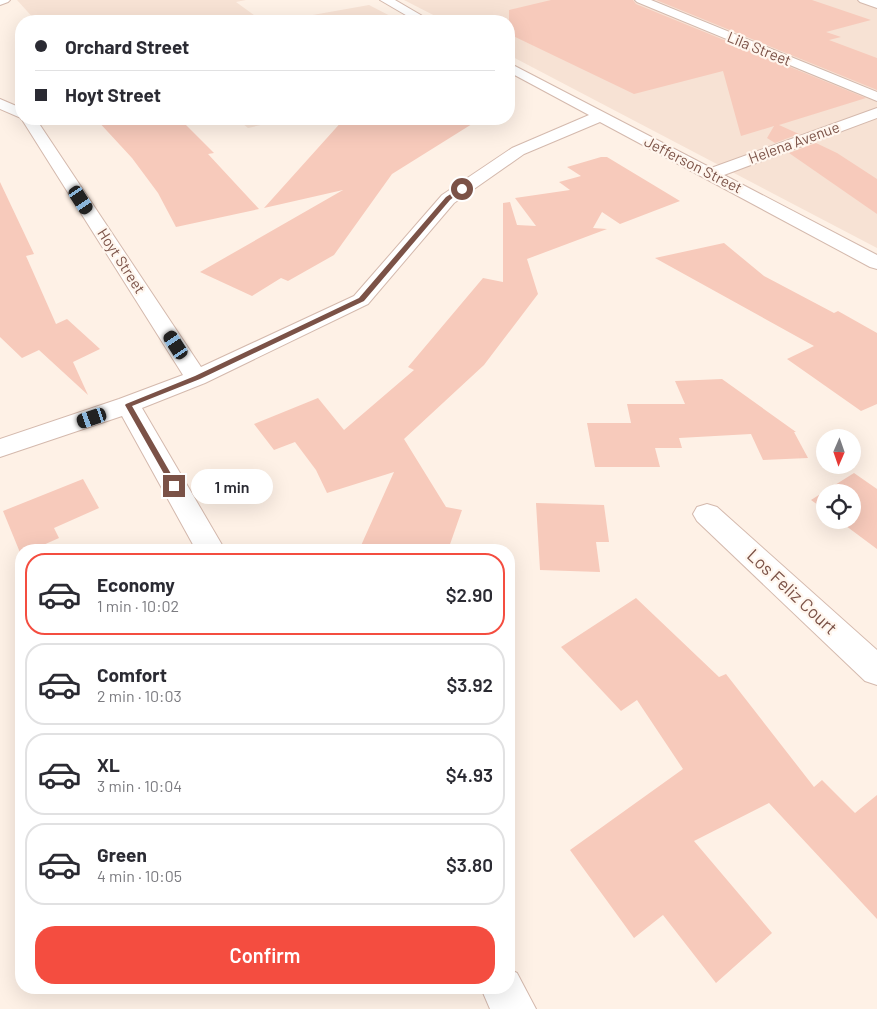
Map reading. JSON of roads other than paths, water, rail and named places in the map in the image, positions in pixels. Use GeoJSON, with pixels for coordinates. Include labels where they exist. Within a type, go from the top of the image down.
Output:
{"type":"FeatureCollection","features":[{"type":"Feature","properties":{"kind":"street"},"geometry":{"type":"LineString","coordinates":[[0,1],[4,0]]}},
{"type":"Feature","properties":{"kind":"street"},"geometry":{"type":"LineString","coordinates":[[386,0],[413,15]]}},
{"type":"Feature","properties":{"kind":"street","name":"Lila Street"},"geometry":{"type":"LineString","coordinates":[[641,0],[877,98]]}},
{"type":"Feature","properties":{"kind":"street"},"geometry":{"type":"LineString","coordinates":[[864,0],[877,4]]}},
{"type":"Feature","properties":{"kind":"street","name":"Jefferson Street"},"geometry":{"type":"LineString","coordinates":[[515,71],[877,263]]}},
{"type":"Feature","properties":{"kind":"street"},"geometry":{"type":"LineString","coordinates":[[0,104],[15,111]]}},
{"type":"Feature","properties":{"kind":"street","name":"Helena Avenue"},"geometry":{"type":"LineString","coordinates":[[710,174],[877,113]]}},
{"type":"Feature","properties":{"kind":"street"},"geometry":{"type":"LineString","coordinates":[[0,448],[128,405],[197,378],[361,300],[448,198],[518,151],[598,116]]}},
{"type":"Feature","properties":{"kind":"street","name":"Hoyt Street"},"geometry":{"type":"LineString","coordinates":[[32,125],[197,378]]}},
{"type":"Feature","properties":{"kind":"street"},"geometry":{"type":"LineString","coordinates":[[128,405],[208,544]]}},
{"type":"Feature","properties":{"kind":"street","name":"Los Feliz Court"},"geometry":{"type":"LineString","coordinates":[[707,514],[877,671]]}},
{"type":"Feature","properties":{"kind":"street"},"geometry":{"type":"LineString","coordinates":[[505,994],[514,1009]]}}]}
